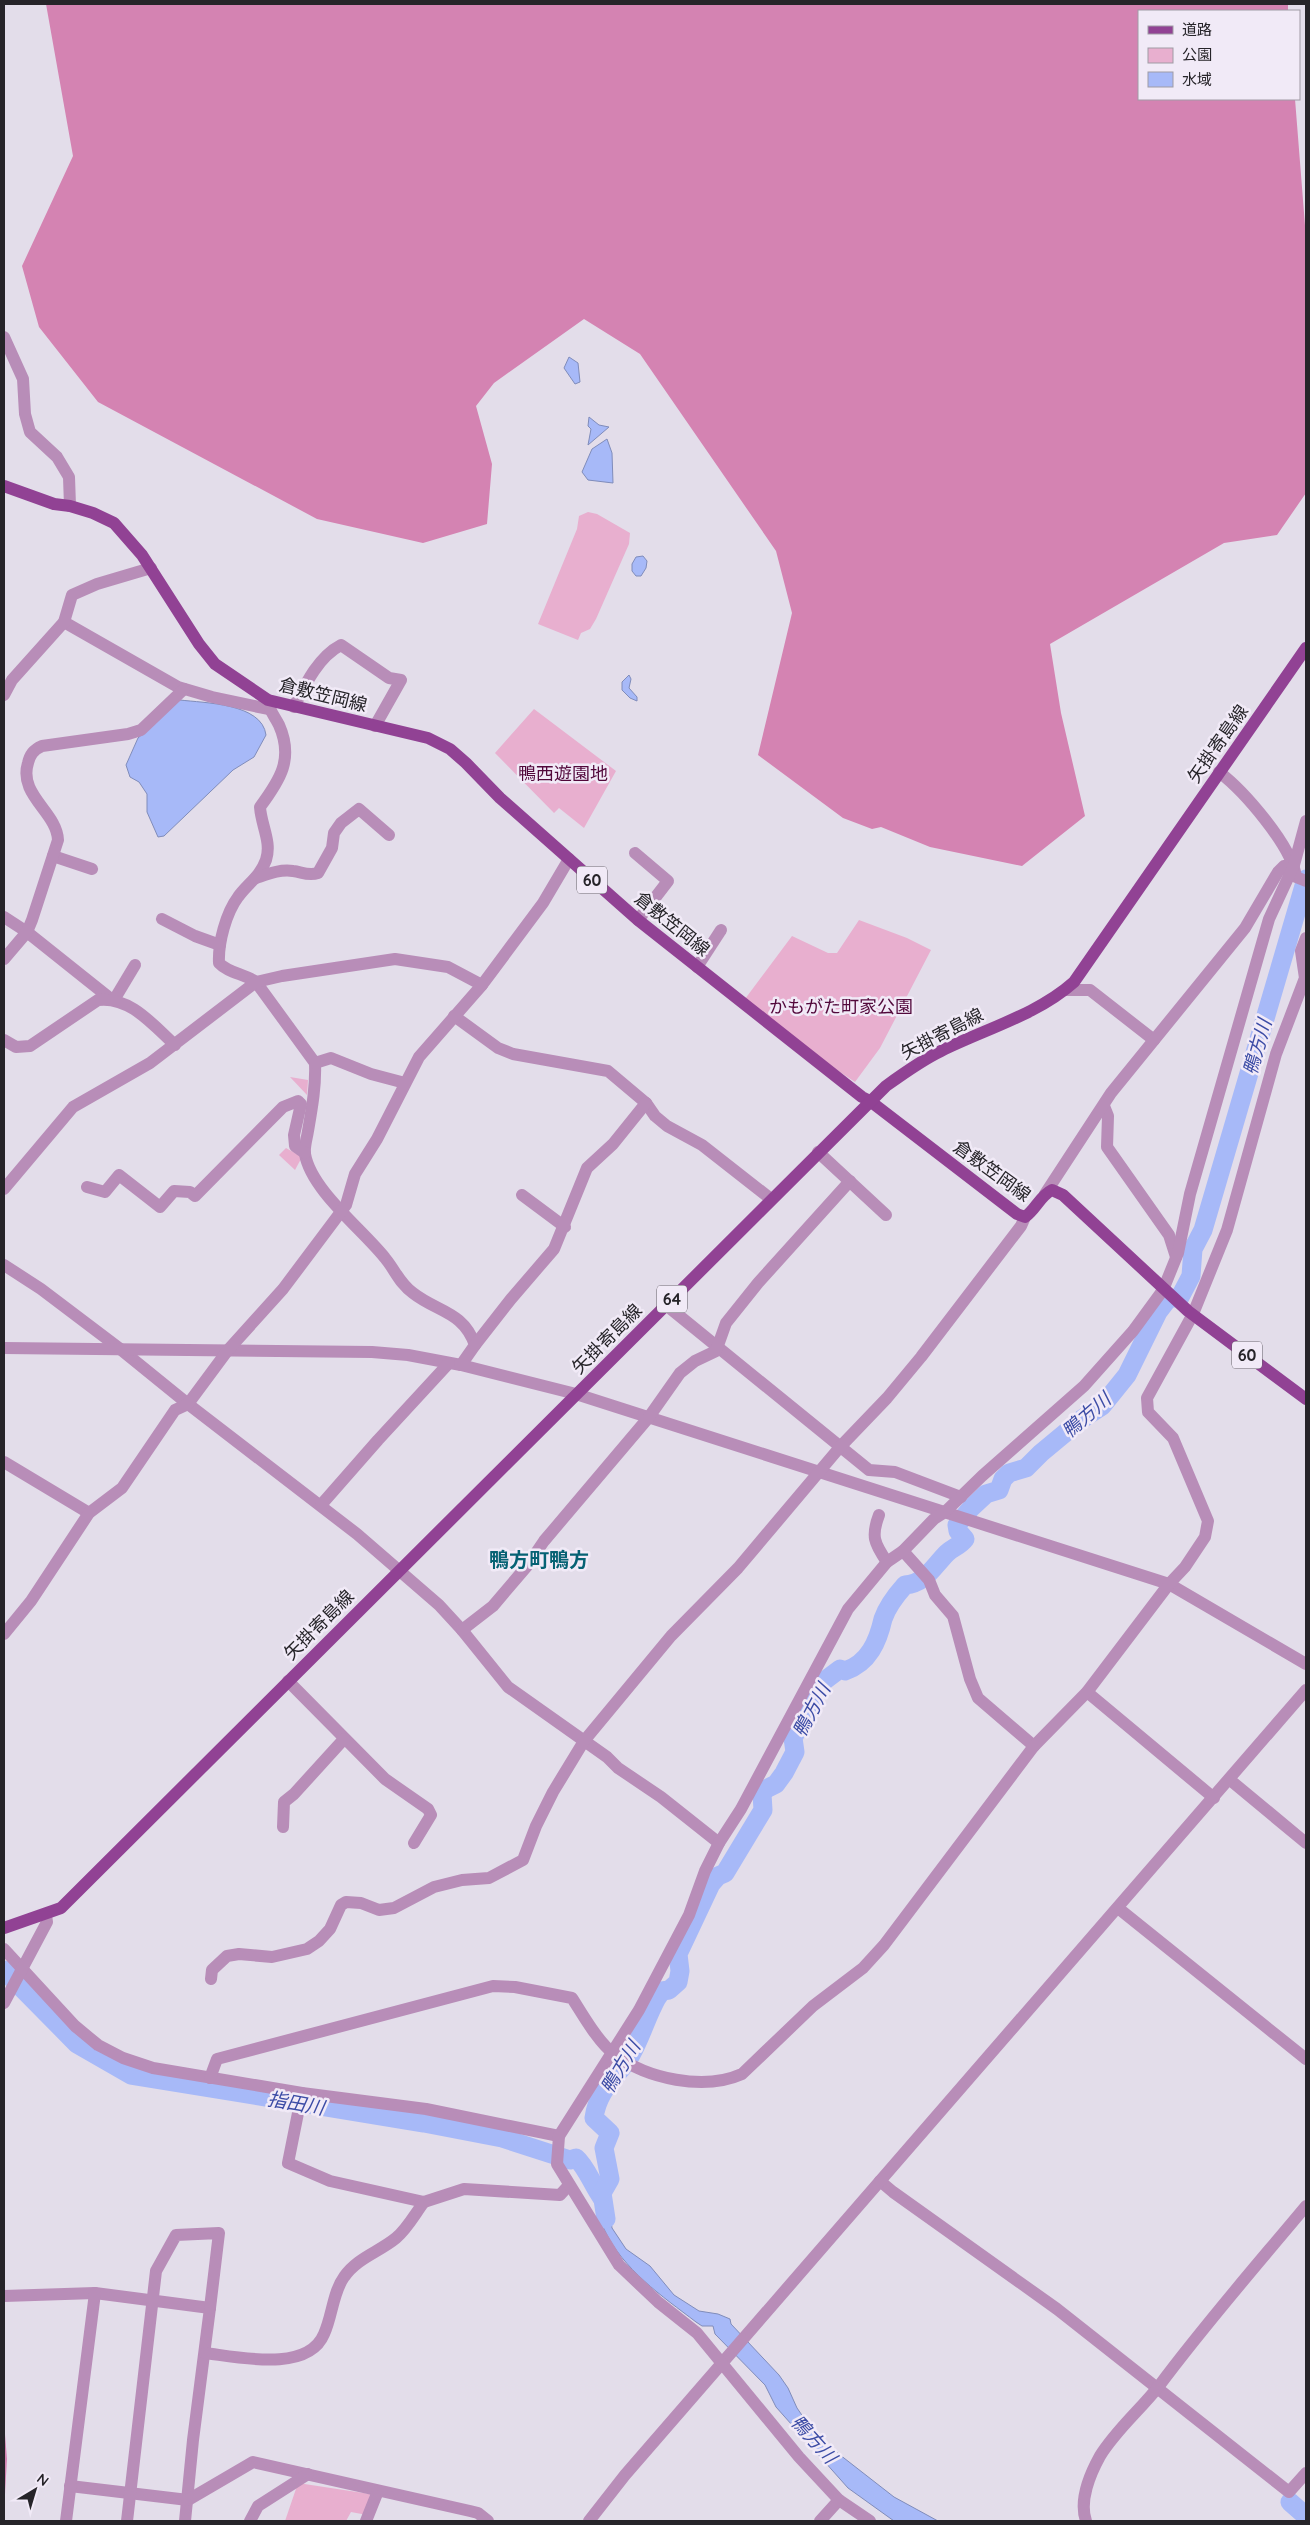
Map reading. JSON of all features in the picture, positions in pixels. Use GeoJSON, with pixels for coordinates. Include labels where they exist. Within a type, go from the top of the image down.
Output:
{"type":"FeatureCollection","features":[{"type":"Feature","properties":{"kind":"main road","name":"倉敷笠岡線"},"geometry":{"type":"LineString","coordinates":[[4,486],[54,504],[70,506],[114,523],[151,568],[199,644],[215,664],[268,705],[294,707],[428,738],[450,749],[500,798],[638,920],[862,1097],[870,1101],[1017,1214],[1025,1217],[1032,1212],[1045,1194],[1052,1190],[1063,1195],[1163,1290],[1190,1313],[1306,1399]]}},
{"type":"Feature","properties":{"kind":"main road","name":"矢掛寄島線"},"geometry":{"type":"LineString","coordinates":[[4,1928],[46,1915],[61,1908],[886,1086],[918,1063],[1042,1004],[1065,990],[1087,964],[1306,648]]}},
{"type":"Feature","properties":{"kind":"street"},"geometry":{"type":"LineString","coordinates":[[4,337],[23,379],[25,414],[30,432],[57,457],[69,477],[70,506]]}},
{"type":"Feature","properties":{"kind":"street"},"geometry":{"type":"LineString","coordinates":[[4,695],[12,680],[64,622],[72,595],[97,584],[151,568]]}},
{"type":"Feature","properties":{"kind":"street"},"geometry":{"type":"LineString","coordinates":[[64,622],[184,689],[268,705],[278,724],[286,757],[278,782],[260,808],[267,846],[266,858],[256,878],[238,896],[232,907],[220,945],[219,963],[223,968],[247,976],[256,982],[315,1063],[316,1079],[305,1153]]}},
{"type":"Feature","properties":{"kind":"street"},"geometry":{"type":"LineString","coordinates":[[294,707],[310,677],[334,649],[341,645],[389,678],[401,680],[375,726]]}},
{"type":"Feature","properties":{"kind":"street"},"geometry":{"type":"LineString","coordinates":[[4,959],[27,932],[58,840],[58,831],[33,796],[28,783],[27,766],[31,754],[42,746],[128,734],[141,730],[184,689]]}},
{"type":"Feature","properties":{"kind":"street"},"geometry":{"type":"LineString","coordinates":[[1219,772],[1230,780],[1253,806],[1287,850],[1299,875]]}},
{"type":"Feature","properties":{"kind":"street"},"geometry":{"type":"LineString","coordinates":[[256,878],[274,872],[292,871],[312,875],[318,873],[332,848],[334,833],[341,823],[359,809],[389,835]]}},
{"type":"Feature","properties":{"kind":"street"},"geometry":{"type":"LineString","coordinates":[[870,2521],[839,2500],[799,2457],[725,2360],[619,2265],[557,2164],[560,2140],[617,2056],[689,1915],[705,1871],[719,1843],[745,1800],[848,1608],[887,1562],[903,1551],[934,1519],[945,1512],[1084,1386],[1133,1331],[1163,1290],[1176,1257],[1190,1194],[1269,919],[1299,875],[1306,821]]}},
{"type":"Feature","properties":{"kind":"street"},"geometry":{"type":"LineString","coordinates":[[635,853],[668,881],[638,920]]}},
{"type":"Feature","properties":{"kind":"street"},"geometry":{"type":"LineString","coordinates":[[53,856],[92,869]]}},
{"type":"Feature","properties":{"kind":"street"},"geometry":{"type":"LineString","coordinates":[[4,1634],[31,1601],[89,1512],[122,1488],[175,1410],[188,1404],[228,1350],[283,1290],[346,1205],[355,1174],[377,1139],[419,1057],[482,985],[543,903],[569,859]]}},
{"type":"Feature","properties":{"kind":"street"},"geometry":{"type":"LineString","coordinates":[[1045,1194],[1104,1106],[1154,1040],[1224,956],[1262,902],[1278,872],[1284,866],[1299,875]]}},
{"type":"Feature","properties":{"kind":"street"},"geometry":{"type":"LineString","coordinates":[[4,917],[27,932],[112,1000]]}},
{"type":"Feature","properties":{"kind":"street"},"geometry":{"type":"LineString","coordinates":[[162,919],[195,936],[220,945]]}},
{"type":"Feature","properties":{"kind":"street"},"geometry":{"type":"LineString","coordinates":[[697,966],[721,930]]}},
{"type":"Feature","properties":{"kind":"street"},"geometry":{"type":"LineString","coordinates":[[210,2078],[217,2059],[493,1986],[516,1987],[572,1998],[617,2056],[649,2073],[696,2082],[728,2080],[742,2074],[812,2006],[863,1968],[884,1945],[1034,1746],[1087,1692],[1169,1584],[1185,1567],[1205,1537],[1208,1521],[1173,1438],[1148,1412],[1147,1398],[1190,1313],[1227,1230],[1276,1054],[1306,978],[1301,951],[1306,938]]}},
{"type":"Feature","properties":{"kind":"street"},"geometry":{"type":"LineString","coordinates":[[4,1189],[73,1107],[132,1074],[176,1044],[256,982],[282,976],[395,959],[448,967],[482,985]]}},
{"type":"Feature","properties":{"kind":"street"},"geometry":{"type":"LineString","coordinates":[[112,1000],[135,965]]}},
{"type":"Feature","properties":{"kind":"street"},"geometry":{"type":"LineString","coordinates":[[1065,990],[1090,990],[1154,1040]]}},
{"type":"Feature","properties":{"kind":"street"},"geometry":{"type":"LineString","coordinates":[[4,1040],[16,1047],[30,1046],[98,1000],[112,1000],[131,1006],[176,1044]]}},
{"type":"Feature","properties":{"kind":"street"},"geometry":{"type":"LineString","coordinates":[[454,1016],[498,1048],[513,1054],[608,1071],[646,1103],[655,1116],[667,1126],[702,1145],[771,1199]]}},
{"type":"Feature","properties":{"kind":"street"},"geometry":{"type":"LineString","coordinates":[[315,1063],[331,1058],[371,1074],[405,1083]]}},
{"type":"Feature","properties":{"kind":"street"},"geometry":{"type":"LineString","coordinates":[[87,1187],[105,1192],[119,1175],[160,1207],[174,1191],[190,1192],[195,1196],[284,1107],[298,1100],[301,1104],[294,1135],[295,1146],[305,1153],[323,1189],[340,1212],[385,1258],[402,1284],[414,1295],[453,1315],[467,1327],[475,1345]]}},
{"type":"Feature","properties":{"kind":"street"},"geometry":{"type":"LineString","coordinates":[[321,1505],[378,1440],[475,1345],[510,1299],[554,1249],[565,1227],[587,1168],[614,1144],[646,1103]]}},
{"type":"Feature","properties":{"kind":"street"},"geometry":{"type":"LineString","coordinates":[[1104,1106],[1108,1116],[1107,1147],[1169,1234],[1176,1257]]}},
{"type":"Feature","properties":{"kind":"street"},"geometry":{"type":"LineString","coordinates":[[818,1152],[886,1215]]}},
{"type":"Feature","properties":{"kind":"street"},"geometry":{"type":"LineString","coordinates":[[462,1630],[493,1606],[574,1504],[649,1417],[680,1373],[695,1361],[716,1351],[726,1323],[758,1283],[850,1181]]}},
{"type":"Feature","properties":{"kind":"street"},"geometry":{"type":"LineString","coordinates":[[522,1195],[565,1227]]}},
{"type":"Feature","properties":{"kind":"street"},"geometry":{"type":"LineString","coordinates":[[211,1980],[212,1970],[227,1956],[239,1954],[272,1957],[307,1949],[319,1941],[330,1929],[341,1905],[346,1902],[361,1903],[379,1910],[394,1908],[434,1887],[462,1880],[489,1878],[523,1860],[536,1826],[553,1792],[584,1741],[671,1636],[738,1568],[840,1447],[887,1398],[921,1357],[1021,1226],[1025,1217]]}},
{"type":"Feature","properties":{"kind":"street"},"geometry":{"type":"LineString","coordinates":[[4,1265],[41,1289],[119,1348],[188,1404],[321,1505],[401,1570],[462,1630],[508,1687],[607,1757],[618,1768],[661,1797],[719,1843]]}},
{"type":"Feature","properties":{"kind":"street"},"geometry":{"type":"LineString","coordinates":[[666,1305],[869,1470],[895,1472],[961,1497]]}},
{"type":"Feature","properties":{"kind":"street"},"geometry":{"type":"LineString","coordinates":[[4,1348],[372,1352],[408,1355],[455,1364],[576,1394],[1169,1584],[1306,1664]]}},
{"type":"Feature","properties":{"kind":"street"},"geometry":{"type":"LineString","coordinates":[[4,1462],[89,1512]]}},
{"type":"Feature","properties":{"kind":"street"},"geometry":{"type":"LineString","coordinates":[[879,1515],[873,1531],[879,1551],[887,1562]]}},
{"type":"Feature","properties":{"kind":"street"},"geometry":{"type":"LineString","coordinates":[[903,1551],[929,1580],[935,1595],[953,1616],[970,1679],[978,1698],[1034,1746]]}},
{"type":"Feature","properties":{"kind":"street"},"geometry":{"type":"LineString","coordinates":[[288,1681],[384,1779],[428,1810],[431,1815],[414,1843]]}},
{"type":"Feature","properties":{"kind":"street"},"geometry":{"type":"LineString","coordinates":[[589,2521],[725,2360],[1230,1780],[1306,1690]]}},
{"type":"Feature","properties":{"kind":"street"},"geometry":{"type":"LineString","coordinates":[[1087,1692],[1214,1798]]}},
{"type":"Feature","properties":{"kind":"street"},"geometry":{"type":"LineString","coordinates":[[283,1826],[284,1802],[294,1794],[344,1739]]}},
{"type":"Feature","properties":{"kind":"street"},"geometry":{"type":"LineString","coordinates":[[1230,1780],[1306,1843]]}},
{"type":"Feature","properties":{"kind":"street"},"geometry":{"type":"LineString","coordinates":[[1118,1908],[1306,2059]]}},
{"type":"Feature","properties":{"kind":"street"},"geometry":{"type":"LineString","coordinates":[[4,2003],[47,1922],[46,1915]]}},
{"type":"Feature","properties":{"kind":"street"},"geometry":{"type":"LineString","coordinates":[[4,1949],[76,2026],[98,2045],[123,2058],[153,2068],[210,2078],[302,2093],[426,2109],[560,2140]]}},
{"type":"Feature","properties":{"kind":"street"},"geometry":{"type":"LineString","coordinates":[[302,2093],[288,2163],[330,2181],[424,2202],[464,2189],[560,2195],[569,2185]]}},
{"type":"Feature","properties":{"kind":"street"},"geometry":{"type":"LineString","coordinates":[[880,2181],[1057,2309],[1289,2492],[1306,2473]]}},
{"type":"Feature","properties":{"kind":"street"},"geometry":{"type":"LineString","coordinates":[[205,2354],[267,2360],[296,2358],[314,2349],[324,2336],[343,2278],[355,2264],[397,2238],[424,2202]]}},
{"type":"Feature","properties":{"kind":"street"},"geometry":{"type":"LineString","coordinates":[[1086,2521],[1084,2500],[1100,2457],[1116,2434],[1158,2387],[1178,2358],[1306,2206]]}},
{"type":"Feature","properties":{"kind":"street"},"geometry":{"type":"LineString","coordinates":[[126,2521],[151,2300],[156,2271],[176,2236],[219,2233],[193,2440],[185,2521]]}},
{"type":"Feature","properties":{"kind":"street"},"geometry":{"type":"LineString","coordinates":[[4,2296],[95,2293],[210,2308]]}},
{"type":"Feature","properties":{"kind":"street"},"geometry":{"type":"LineString","coordinates":[[66,2521],[95,2293]]}},
{"type":"Feature","properties":{"kind":"street"},"geometry":{"type":"LineString","coordinates":[[70,2486],[130,2495],[188,2500],[253,2462],[378,2492],[478,2513],[488,2521]]}},
{"type":"Feature","properties":{"kind":"street"},"geometry":{"type":"LineString","coordinates":[[250,2521],[258,2506],[308,2474]]}},
{"type":"Feature","properties":{"kind":"street"},"geometry":{"type":"LineString","coordinates":[[366,2521],[378,2492]]}},
{"type":"Feature","properties":{"kind":"street"},"geometry":{"type":"LineString","coordinates":[[820,2521],[839,2500]]}},
{"type":"Feature","properties":{"kind":"green space"},"geometry":{"type":"Polygon","coordinates":[[[588,512],[597,514],[630,533],[629,544],[596,619],[590,629],[581,633],[578,640],[538,624],[577,529],[579,516],[588,512]]]}},
{"type":"Feature","properties":{"kind":"green space","name":"鴨西遊園地"},"geometry":{"type":"Polygon","coordinates":[[[534,709],[616,771],[584,828],[559,808],[554,813],[495,753],[534,709]]]}},
{"type":"Feature","properties":{"kind":"green space","name":"かもがた町家公園"},"geometry":{"type":"Polygon","coordinates":[[[859,920],[907,938],[931,950],[880,1048],[855,1082],[828,1064],[745,999],[792,936],[828,953],[837,953],[859,920]]]}},
{"type":"Feature","properties":{"kind":"green space"},"geometry":{"type":"Polygon","coordinates":[[[290,1077],[308,1080],[307,1095],[290,1077]]]}},
{"type":"Feature","properties":{"kind":"green space"},"geometry":{"type":"Polygon","coordinates":[[[286,1148],[302,1157],[295,1170],[279,1155],[286,1148]]]}},
{"type":"Feature","properties":{"kind":"green space"},"geometry":{"type":"Polygon","coordinates":[[[298,2483],[370,2494],[367,2515],[351,2512],[346,2521],[285,2521],[298,2483]]]}},
{"type":"Feature","properties":{"kind":"shaded area"},"geometry":{"type":"Polygon","coordinates":[[[46,4],[1288,4],[1288,10],[1138,10],[1138,100],[1295,100],[1306,238],[1306,493],[1277,535],[1224,543],[1050,644],[1061,713],[1085,816],[1022,866],[930,847],[881,827],[872,829],[843,818],[758,755],[792,613],[776,551],[640,354],[584,319],[494,383],[476,406],[492,464],[487,524],[423,543],[317,519],[98,402],[39,327],[22,266],[73,156],[46,4]]]}},
{"type":"Feature","properties":{"kind":"shaded area"},"geometry":{"type":"Polygon","coordinates":[[[4,2422],[7,2459],[4,2511],[4,2422]]]}},
{"type":"Feature","properties":{"kind":"water"},"geometry":{"type":"Polygon","coordinates":[[[569,357],[578,363],[580,382],[575,384],[564,368],[569,357]]]}},
{"type":"Feature","properties":{"kind":"water"},"geometry":{"type":"Polygon","coordinates":[[[589,417],[599,425],[609,427],[588,445],[591,429],[588,426],[589,417]]]}},
{"type":"Feature","properties":{"kind":"water"},"geometry":{"type":"Polygon","coordinates":[[[607,439],[612,453],[613,483],[588,480],[582,472],[592,449],[607,439]]]}},
{"type":"Feature","properties":{"kind":"water"},"geometry":{"type":"Polygon","coordinates":[[[643,556],[647,561],[646,568],[641,576],[636,576],[632,571],[632,564],[636,557],[643,556]]]}},
{"type":"Feature","properties":{"kind":"water"},"geometry":{"type":"Polygon","coordinates":[[[629,675],[631,679],[629,688],[637,697],[637,701],[630,698],[622,690],[622,682],[629,675]]]}},
{"type":"Feature","properties":{"kind":"water"},"geometry":{"type":"Polygon","coordinates":[[[180,700],[217,704],[243,711],[254,716],[262,724],[266,735],[254,757],[233,770],[164,836],[158,837],[147,812],[147,794],[139,782],[130,777],[126,765],[138,738],[180,700]]]}},
{"type":"Feature","properties":{"kind":"water"},"geometry":{"type":"Polygon","coordinates":[[[606,2193],[606,2204],[612,2228],[626,2249],[650,2266],[674,2295],[699,2311],[718,2314],[730,2319],[731,2324],[779,2375],[788,2388],[797,2408],[817,2437],[894,2497],[938,2521],[894,2521],[848,2488],[776,2407],[765,2385],[715,2334],[713,2326],[702,2326],[696,2322],[632,2270],[612,2244],[604,2229],[597,2195],[606,2193]]]}},
{"type":"Feature","properties":{"kind":"waterway","name":"鴨方川"},"geometry":{"type":"LineString","coordinates":[[606,2219],[602,2193],[610,2179],[604,2148],[610,2133],[594,2118],[596,2108],[604,2091],[631,2055],[657,1998],[662,1991],[669,1990],[678,1982],[680,1971],[678,1954],[711,1884],[718,1876],[725,1873],[763,1810],[762,1794],[766,1789],[776,1784],[784,1773],[795,1752],[793,1738],[824,1681],[840,1669],[845,1671],[860,1663],[866,1657],[875,1643],[887,1610],[905,1585],[924,1578],[947,1553],[965,1539],[958,1531],[957,1525],[971,1508],[986,1494],[999,1490],[1003,1479],[1009,1473],[1026,1468],[1082,1419],[1102,1406],[1127,1375],[1158,1312],[1168,1299],[1180,1297],[1191,1276],[1193,1249],[1203,1230],[1306,879]]}},
{"type":"Feature","properties":{"kind":"waterway","name":"指田川"},"geometry":{"type":"LineString","coordinates":[[4,1970],[77,2044],[131,2075],[424,2123],[502,2138],[570,2160],[576,2158],[583,2166],[602,2198]]}},
{"type":"Feature","properties":{"kind":"waterway"},"geometry":{"type":"LineString","coordinates":[[1290,2502],[1306,2516]]}},
{"type":"Feature","properties":{"kind":"district","name":"鴨方町鴨方"},"geometry":{"type":"Point","coordinates":[539,1560]}}]}
